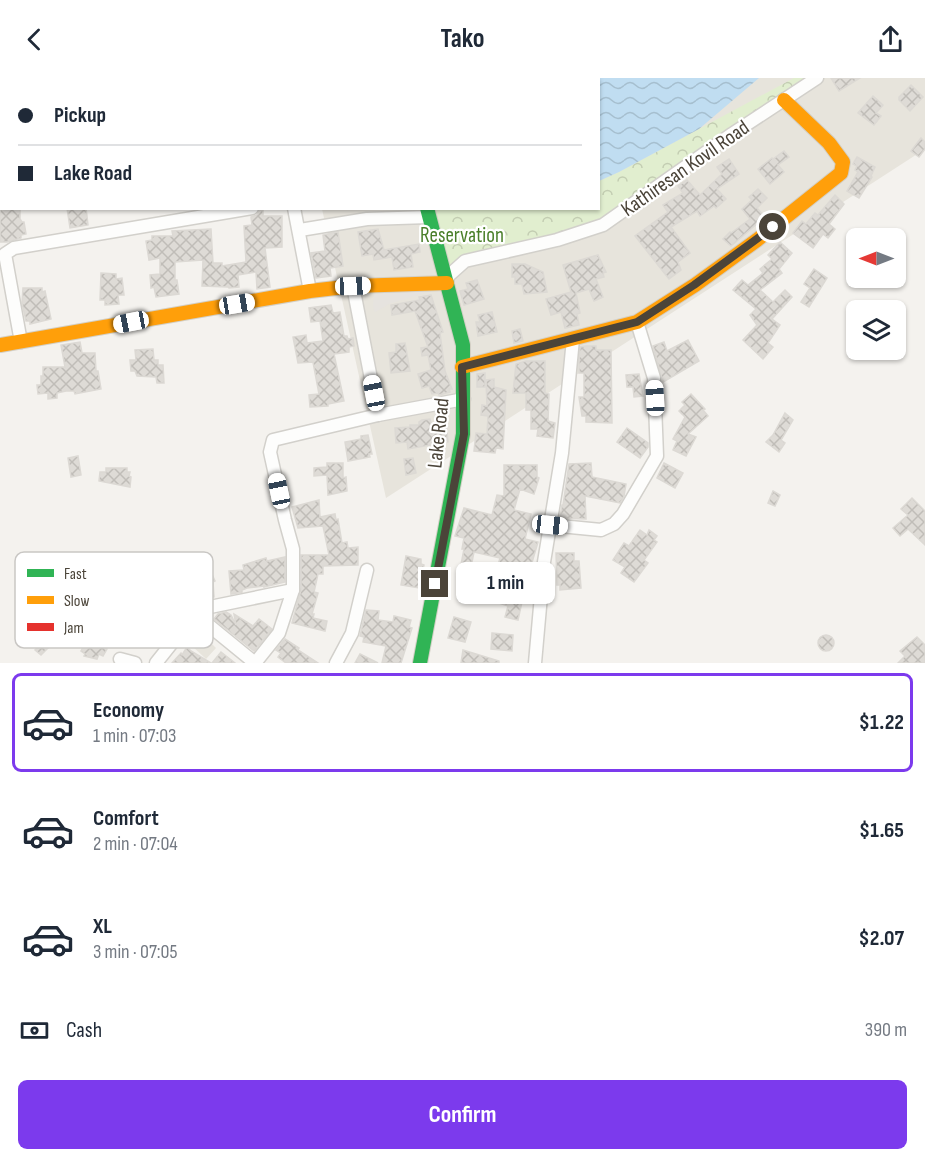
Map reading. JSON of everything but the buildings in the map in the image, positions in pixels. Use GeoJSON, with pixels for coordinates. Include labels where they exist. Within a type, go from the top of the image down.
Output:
{"type":"FeatureCollection","features":[{"type":"Feature","properties":{"kind":"street","name":"Kathiresan Kovil Road"},"geometry":{"type":"LineString","coordinates":[[447,280],[465,261],[557,240],[603,225],[817,78]]}},
{"type":"Feature","properties":{"kind":"street"},"geometry":{"type":"LineString","coordinates":[[462,367],[637,322],[757,240],[841,173],[843,162],[836,152],[784,100]]}},
{"type":"Feature","properties":{"kind":"street"},"geometry":{"type":"LineString","coordinates":[[21,342],[4,254],[14,248],[240,210]]}},
{"type":"Feature","properties":{"kind":"street"},"geometry":{"type":"LineString","coordinates":[[295,210],[310,291]]}},
{"type":"Feature","properties":{"kind":"street"},"geometry":{"type":"LineString","coordinates":[[300,231],[367,219],[428,213]]}},
{"type":"Feature","properties":{"kind":"street","name":"Lake Road"},"geometry":{"type":"LineString","coordinates":[[420,663],[464,434],[463,345],[428,213]]}},
{"type":"Feature","properties":{"kind":"street"},"geometry":{"type":"LineString","coordinates":[[0,345],[310,291],[447,280]]}},
{"type":"Feature","properties":{"kind":"street"},"geometry":{"type":"LineString","coordinates":[[353,286],[378,415]]}},
{"type":"Feature","properties":{"kind":"street"},"geometry":{"type":"LineString","coordinates":[[550,525],[601,530],[614,524],[624,514],[657,456],[654,378],[637,322]]}},
{"type":"Feature","properties":{"kind":"street"},"geometry":{"type":"LineString","coordinates":[[535,663],[544,562],[562,453],[573,339]]}},
{"type":"Feature","properties":{"kind":"street"},"geometry":{"type":"LineString","coordinates":[[213,629],[255,663],[279,633],[293,590],[293,549],[270,452],[273,440],[378,415],[464,399]]}},
{"type":"Feature","properties":{"kind":"street"},"geometry":{"type":"LineString","coordinates":[[336,663],[352,633],[367,570]]}},
{"type":"Feature","properties":{"kind":"street"},"geometry":{"type":"LineString","coordinates":[[213,606],[293,590]]}},
{"type":"Feature","properties":{"kind":"street"},"geometry":{"type":"LineString","coordinates":[[156,663],[168,648]]}},
{"type":"Feature","properties":{"kind":"street"},"geometry":{"type":"LineString","coordinates":[[120,658],[135,663]]}},
{"type":"Feature","properties":{"kind":"shaded area"},"geometry":{"type":"Polygon","coordinates":[[[600,78],[925,78],[925,149],[386,498],[322,210],[600,210],[600,78]]]}},
{"type":"Feature","properties":{"kind":"shaded area"},"geometry":{"type":"Polygon","coordinates":[[[374,291],[427,292],[389,304],[375,312],[374,291]]]}},
{"type":"Feature","properties":{"kind":"shaded area"},"geometry":{"type":"Polygon","coordinates":[[[213,645],[216,648],[206,659],[194,648],[213,648],[213,645]]]}},
{"type":"Feature","properties":{"kind":"green space","name":"Reservation"},"geometry":{"type":"Polygon","coordinates":[[[794,78],[817,78],[603,225],[489,255],[446,278],[427,210],[600,210],[600,181],[794,78]]]}},
{"type":"Feature","properties":{"kind":"water"},"geometry":{"type":"Polygon","coordinates":[[[600,78],[759,78],[699,129],[600,181],[600,78]]]}},
{"type":"Feature","properties":{"kind":"traffic: fast"},"geometry":{"type":"LineString","coordinates":[[420,663],[463,434],[463,345],[428,210]]}},
{"type":"Feature","properties":{"kind":"traffic: slow"},"geometry":{"type":"LineString","coordinates":[[462,367],[637,322],[695,285],[757,240],[841,173],[843,162],[829,143],[784,100]]}},
{"type":"Feature","properties":{"kind":"traffic: slow"},"geometry":{"type":"LineString","coordinates":[[0,345],[310,291],[353,286],[447,283]]}},
{"type":"Feature","properties":{"kind":"route"},"geometry":{"type":"LineString","coordinates":[[435,584],[464,434],[462,367],[637,322],[694,285],[773,227]]}}]}
